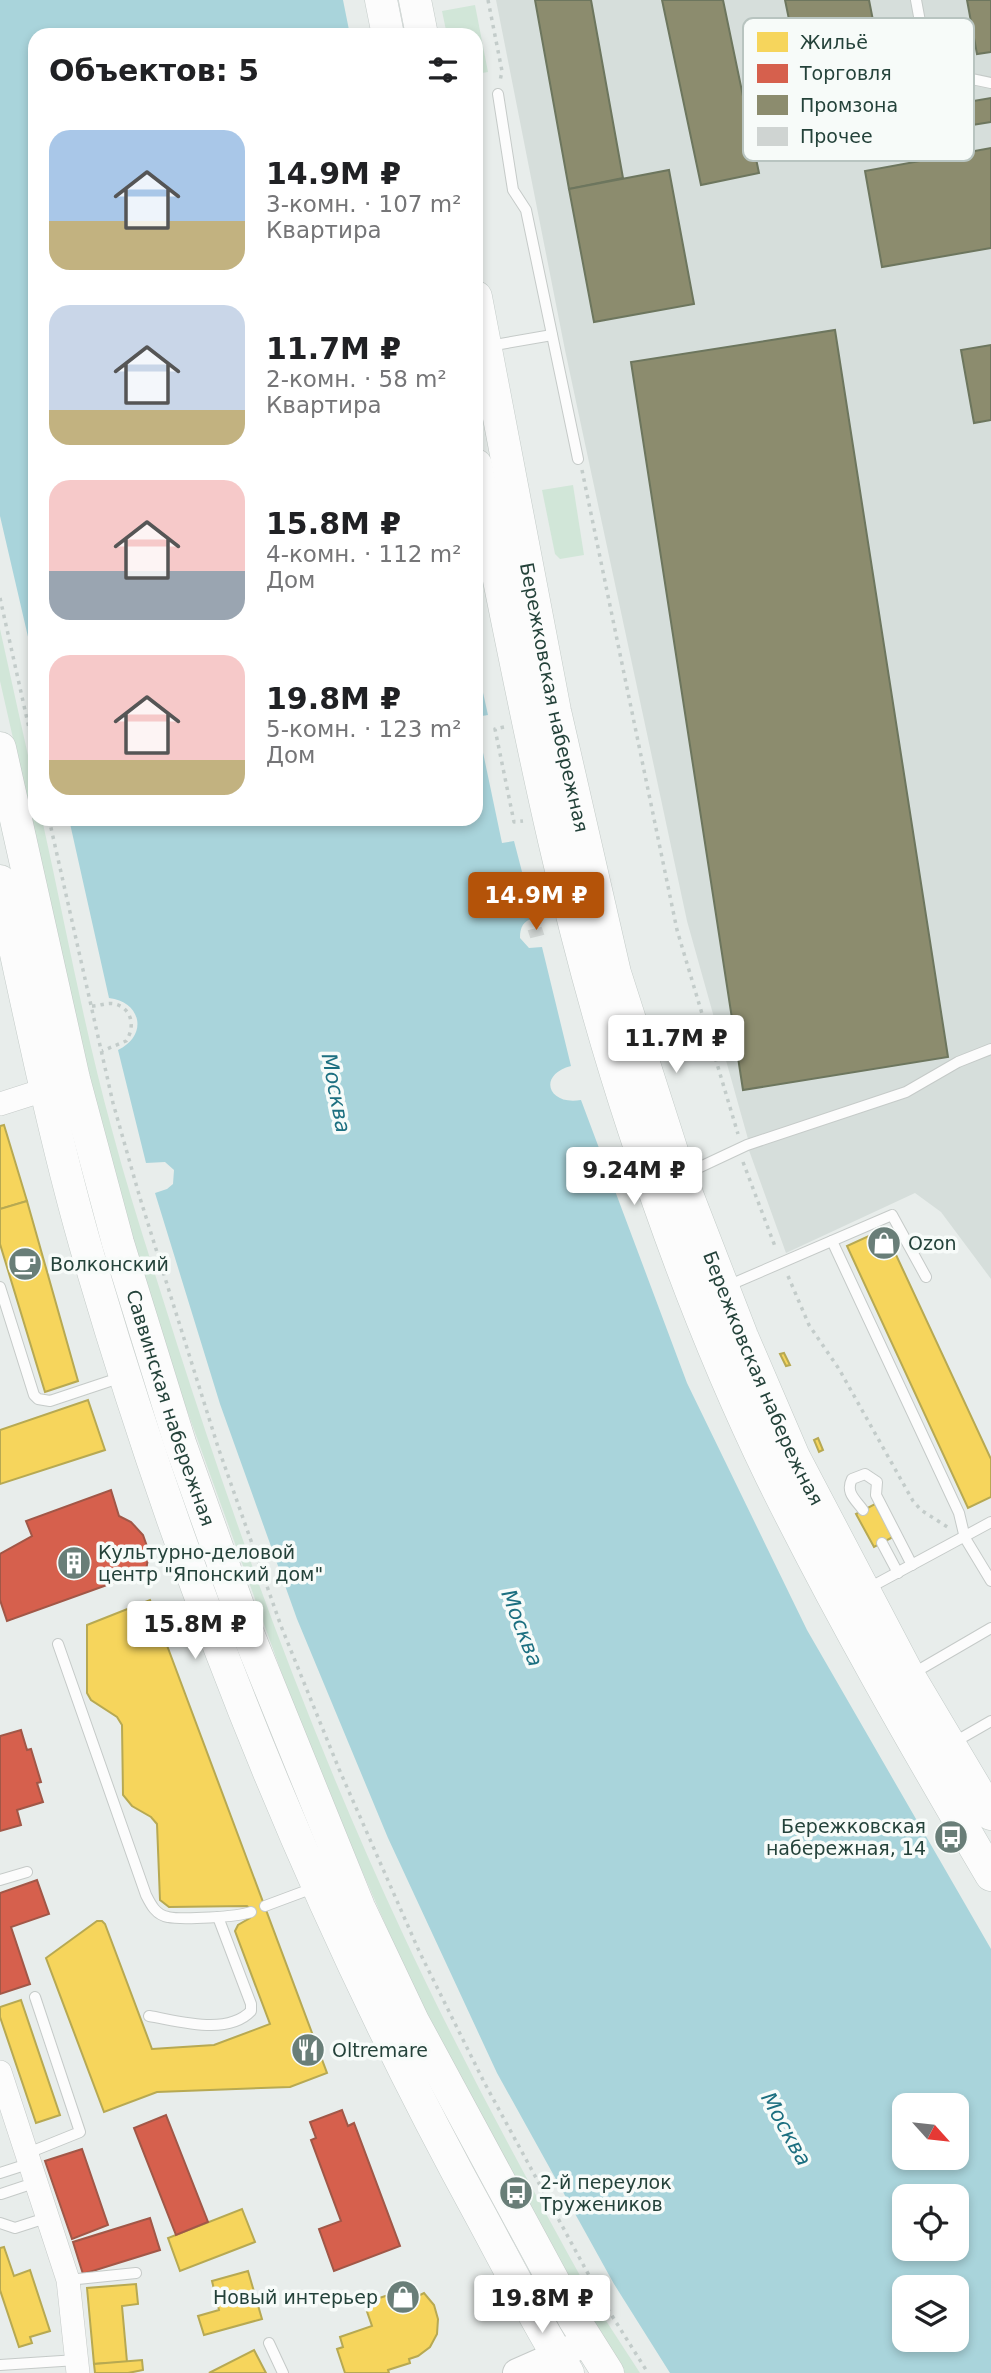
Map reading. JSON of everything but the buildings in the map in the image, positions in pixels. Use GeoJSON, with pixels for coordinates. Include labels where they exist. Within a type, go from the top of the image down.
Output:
{"type":"FeatureCollection","features":[{"type":"Feature","properties":{"kind":"main road"},"geometry":{"type":"LineString","coordinates":[[381,0],[387,28]]}},
{"type":"Feature","properties":{"kind":"main road"},"geometry":{"type":"LineString","coordinates":[[415,0],[421,28]]}},
{"type":"Feature","properties":{"kind":"main road","name":"Бережковская набережная"},"geometry":{"type":"LineString","coordinates":[[483,331],[555,711],[612,960],[680,1176],[850,1599],[919,1754],[991,1875]]}},
{"type":"Feature","properties":{"kind":"main road","name":"Бережковская набережная"},"geometry":{"type":"LineString","coordinates":[[483,501],[526,714],[590,987],[630,1118],[714,1345],[769,1472],[850,1599],[909,1676],[991,1814]]}},
{"type":"Feature","properties":{"kind":"main road","name":"Саввинская набережная"},"geometry":{"type":"LineString","coordinates":[[0,748],[74,1079],[118,1243],[180,1443],[247,1631],[349,1884],[413,2021],[481,2151],[608,2373]]}},
{"type":"Feature","properties":{"kind":"main road","name":"Саввинская набережная"},"geometry":{"type":"LineString","coordinates":[[0,881],[11,951],[87,1253],[152,1460],[216,1644],[318,1886],[393,2049],[562,2364]]}},
{"type":"Feature","properties":{"kind":"street"},"geometry":{"type":"LineString","coordinates":[[0,1104],[47,1089]]}},
{"type":"Feature","properties":{"kind":"street"},"geometry":{"type":"LineString","coordinates":[[0,2072],[68,2280],[77,2367]]}},
{"type":"Feature","properties":{"kind":"street"},"geometry":{"type":"LineString","coordinates":[[517,2373],[562,2364],[588,2342]]}},
{"type":"Feature","properties":{"kind":"lane"},"geometry":{"type":"LineString","coordinates":[[916,0],[919,18]]}},
{"type":"Feature","properties":{"kind":"lane"},"geometry":{"type":"LineString","coordinates":[[498,94],[513,190],[526,210],[578,458]]}},
{"type":"Feature","properties":{"kind":"lane"},"geometry":{"type":"LineString","coordinates":[[486,346],[552,335]]}},
{"type":"Feature","properties":{"kind":"lane"},"geometry":{"type":"LineString","coordinates":[[680,1176],[741,1149],[906,1092],[958,1062],[991,1049]]}},
{"type":"Feature","properties":{"kind":"lane"},"geometry":{"type":"LineString","coordinates":[[723,1288],[892,1215],[926,1276]]}},
{"type":"Feature","properties":{"kind":"lane"},"geometry":{"type":"LineString","coordinates":[[832,1241],[958,1513],[965,1538],[991,1581]]}},
{"type":"Feature","properties":{"kind":"lane"},"geometry":{"type":"LineString","coordinates":[[0,1287],[37,1399],[50,1401],[125,1375]]}},
{"type":"Feature","properties":{"kind":"lane"},"geometry":{"type":"LineString","coordinates":[[863,1510],[849,1488],[852,1479],[865,1474],[877,1482],[876,1495],[912,1565]]}},
{"type":"Feature","properties":{"kind":"lane"},"geometry":{"type":"LineString","coordinates":[[850,1599],[991,1522]]}},
{"type":"Feature","properties":{"kind":"lane"},"geometry":{"type":"LineString","coordinates":[[882,1543],[898,1573]]}},
{"type":"Feature","properties":{"kind":"lane"},"geometry":{"type":"LineString","coordinates":[[909,1676],[991,1628]]}},
{"type":"Feature","properties":{"kind":"lane"},"geometry":{"type":"LineString","coordinates":[[58,1644],[141,1882],[153,1908],[167,1917],[239,1916],[251,1912]]}},
{"type":"Feature","properties":{"kind":"lane"},"geometry":{"type":"LineString","coordinates":[[950,1745],[991,1721]]}},
{"type":"Feature","properties":{"kind":"lane"},"geometry":{"type":"LineString","coordinates":[[0,1880],[27,1872]]}},
{"type":"Feature","properties":{"kind":"lane"},"geometry":{"type":"LineString","coordinates":[[265,1906],[318,1886]]}},
{"type":"Feature","properties":{"kind":"lane"},"geometry":{"type":"LineString","coordinates":[[149,2016],[213,2026],[251,2011],[251,2004],[218,1917]]}},
{"type":"Feature","properties":{"kind":"lane"},"geometry":{"type":"LineString","coordinates":[[1,2194],[32,2166],[80,2132],[35,1997]]}},
{"type":"Feature","properties":{"kind":"lane"},"geometry":{"type":"LineString","coordinates":[[0,2173],[32,2166]]}},
{"type":"Feature","properties":{"kind":"lane"},"geometry":{"type":"LineString","coordinates":[[0,2223],[15,2228],[49,2217]]}},
{"type":"Feature","properties":{"kind":"lane"},"geometry":{"type":"LineString","coordinates":[[68,2280],[136,2273]]}},
{"type":"Feature","properties":{"kind":"lane"},"geometry":{"type":"LineString","coordinates":[[269,2343],[283,2373]]}},
{"type":"Feature","properties":{"kind":"lane"},"geometry":{"type":"LineString","coordinates":[[0,2365],[77,2367]]}},
{"type":"Feature","properties":{"kind":"path"},"geometry":{"type":"LineString","coordinates":[[488,0],[502,71],[498,94]]}},
{"type":"Feature","properties":{"kind":"path"},"geometry":{"type":"LineString","coordinates":[[578,458],[583,471],[677,930],[743,1161],[765,1223],[809,1325],[838,1369],[913,1501],[930,1517],[965,1538]]}},
{"type":"Feature","properties":{"kind":"path"},"geometry":{"type":"LineString","coordinates":[[0,598],[28,724]]}},
{"type":"Feature","properties":{"kind":"path"},"geometry":{"type":"LineString","coordinates":[[505,727],[495,729],[514,822],[525,820]]}},
{"type":"Feature","properties":{"kind":"path"},"geometry":{"type":"LineString","coordinates":[[51,826],[113,1102],[140,1198],[218,1447],[281,1626],[339,1769],[419,1951],[484,2082],[604,2303],[648,2373]]}},
{"type":"Feature","properties":{"kind":"path"},"geometry":{"type":"LineString","coordinates":[[91,1006],[112,1003],[118,1005],[129,1015],[131,1021],[132,1029],[125,1041],[102,1051]]}},
{"type":"Feature","properties":{"kind":"shaded area"},"geometry":{"type":"Polygon","coordinates":[[[496,0],[991,0],[991,1279],[941,1212],[915,1193],[786,1253],[746,1142],[748,1139],[687,921],[565,350],[496,0]]]}},
{"type":"Feature","properties":{"kind":"green space"},"geometry":{"type":"Polygon","coordinates":[[[475,5],[479,28],[446,28],[442,11],[475,5]]]}},
{"type":"Feature","properties":{"kind":"green space"},"geometry":{"type":"Polygon","coordinates":[[[483,46],[488,72],[483,73],[483,46]]]}},
{"type":"Feature","properties":{"kind":"green space"},"geometry":{"type":"Polygon","coordinates":[[[573,485],[584,555],[560,559],[555,554],[542,490],[573,485]]]}},
{"type":"Feature","properties":{"kind":"green space"},"geometry":{"type":"Polygon","coordinates":[[[0,629],[28,755],[28,804],[0,681],[0,629]]]}},
{"type":"Feature","properties":{"kind":"green space"},"geometry":{"type":"Polygon","coordinates":[[[33,826],[44,826],[102,1092],[143,1237],[227,1493],[280,1641],[338,1788],[424,1979],[518,2163],[593,2299],[583,2305],[482,2124],[410,1981],[309,1749],[184,1402],[119,1194],[33,826]]]}},
{"type":"Feature","properties":{"kind":"green space"},"geometry":{"type":"Polygon","coordinates":[[[601,2313],[640,2373],[625,2373],[590,2319],[601,2313]]]}},
{"type":"Feature","properties":{"kind":"water"},"geometry":{"type":"Polygon","coordinates":[[[0,0],[343,0],[349,28],[28,28],[28,637],[0,516],[0,0]]]}},
{"type":"Feature","properties":{"kind":"water"},"geometry":{"type":"Polygon","coordinates":[[[483,692],[488,715],[483,716],[483,692]]]}},
{"type":"Feature","properties":{"kind":"water","name":"Москва"},"geometry":{"type":"Polygon","coordinates":[[[483,752],[502,843],[514,841],[534,918],[523,925],[520,938],[529,948],[542,947],[571,1066],[560,1070],[554,1076],[551,1089],[561,1098],[581,1100],[687,1383],[807,1630],[991,1949],[991,2373],[670,2373],[614,2284],[497,2073],[388,1838],[297,1619],[220,1404],[155,1193],[173,1184],[174,1170],[165,1162],[146,1163],[118,1050],[134,1037],[137,1020],[129,1006],[109,998],[71,826],[483,826],[483,752]]]}},
{"type":"Feature","properties":{"kind":"place","name":"Ozon"},"geometry":{"type":"Point","coordinates":[884,1243]}},
{"type":"Feature","properties":{"kind":"place","name":"Волконский"},"geometry":{"type":"Point","coordinates":[25,1264]}},
{"type":"Feature","properties":{"kind":"place","name":"Культурно-деловой центр \"Японский дом\""},"geometry":{"type":"Point","coordinates":[74,1563]}},
{"type":"Feature","properties":{"kind":"place","name":"Бережковская набережная, 14"},"geometry":{"type":"Point","coordinates":[951,1837]}},
{"type":"Feature","properties":{"kind":"place","name":"Oltremare"},"geometry":{"type":"Point","coordinates":[308,2050]}},
{"type":"Feature","properties":{"kind":"place","name":"2-й переулок Тружеников"},"geometry":{"type":"Point","coordinates":[516,2193]}},
{"type":"Feature","properties":{"kind":"place","name":"Новый интерьер"},"geometry":{"type":"Point","coordinates":[403,2297]}}]}
